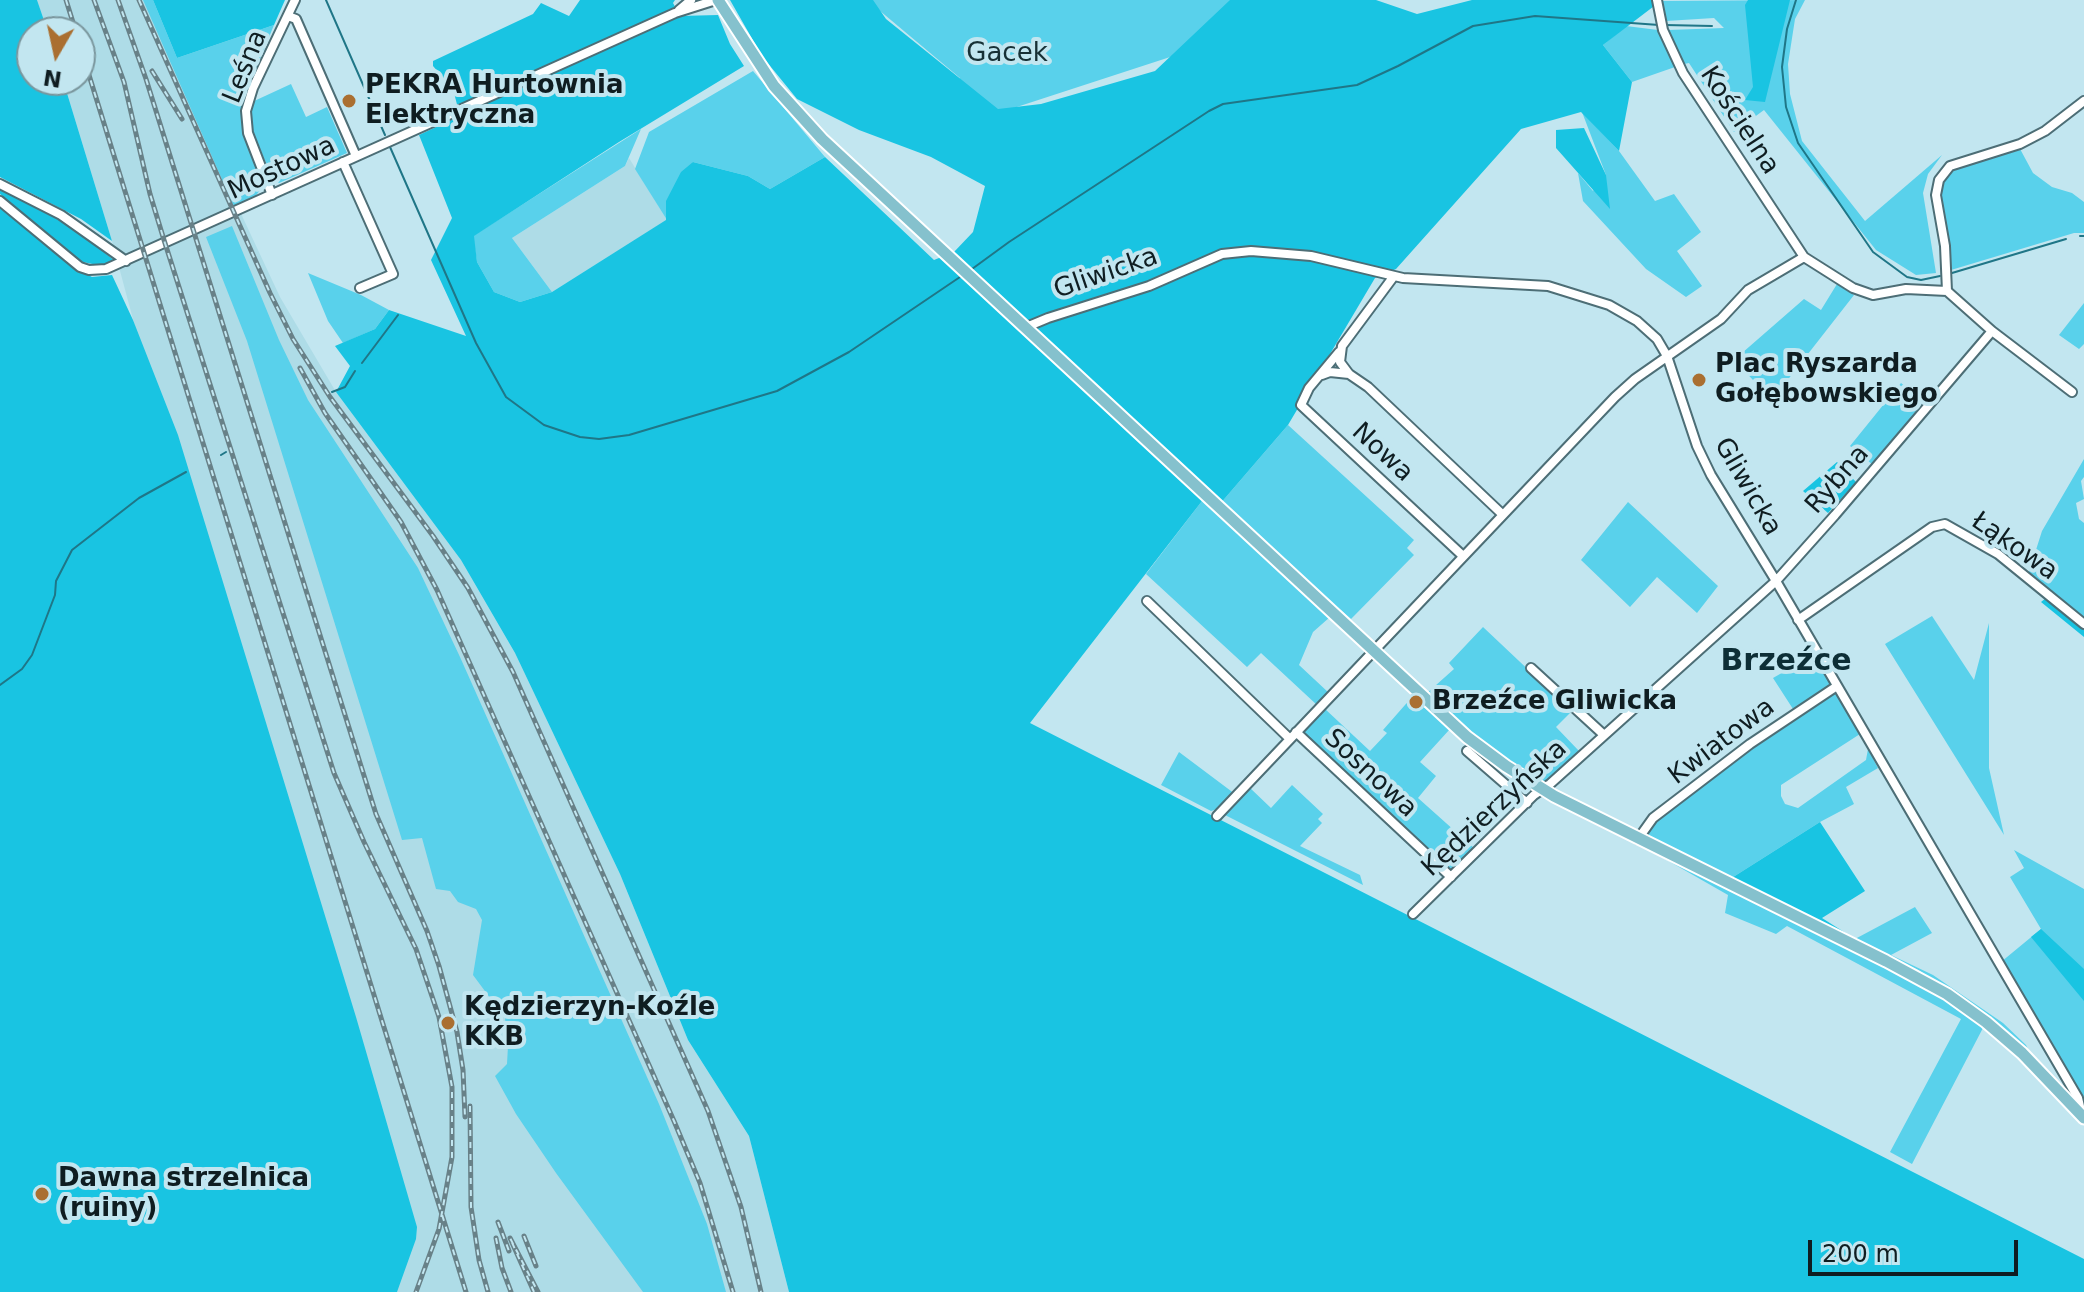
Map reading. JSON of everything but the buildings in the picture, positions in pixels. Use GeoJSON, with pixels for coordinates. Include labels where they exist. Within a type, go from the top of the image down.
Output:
{"type":"FeatureCollection","features":[{"type":"Feature","properties":{"kind":"main road","name":"Gliwicka"},"geometry":{"type":"LineString","coordinates":[[717,0],[774,86],[805,122],[1467,737],[1542,789],[1920,979],[1971,1011],[2039,1069],[2083,1117]]}},
{"type":"Feature","properties":{"kind":"street","name":"Leśna"},"geometry":{"type":"LineString","coordinates":[[272,195],[248,133],[246,111],[253,88],[295,0]]}},
{"type":"Feature","properties":{"kind":"street","name":"Mostowa"},"geometry":{"type":"LineString","coordinates":[[675,13],[691,0]]}},
{"type":"Feature","properties":{"kind":"street","name":"Mostowa"},"geometry":{"type":"LineString","coordinates":[[0,201],[80,267],[97,271],[126,261],[675,13],[717,0]]}},
{"type":"Feature","properties":{"kind":"street","name":"Kościelna"},"geometry":{"type":"LineString","coordinates":[[1657,0],[1662,26],[1699,99],[1804,257]]}},
{"type":"Feature","properties":{"kind":"street"},"geometry":{"type":"LineString","coordinates":[[288,16],[296,19],[356,156]]}},
{"type":"Feature","properties":{"kind":"street"},"geometry":{"type":"LineString","coordinates":[[1947,291],[1945,246],[1936,195],[1939,180],[1950,166],[2020,144],[2045,131],[2084,101]]}},
{"type":"Feature","properties":{"kind":"street"},"geometry":{"type":"LineString","coordinates":[[343,162],[393,274],[360,288]]}},
{"type":"Feature","properties":{"kind":"street"},"geometry":{"type":"LineString","coordinates":[[0,184],[61,215],[126,261]]}},
{"type":"Feature","properties":{"kind":"street","name":"Gliwicka"},"geometry":{"type":"LineString","coordinates":[[1024,328],[1149,286],[1222,254],[1280,252],[1311,256],[1394,276],[1548,286],[1609,305],[1637,321],[1657,339],[1667,356],[1697,446],[1711,475],[2078,1098],[2083,1117]]}},
{"type":"Feature","properties":{"kind":"street"},"geometry":{"type":"LineString","coordinates":[[1217,816],[1615,397],[1635,379],[1721,319],[1748,290],[1804,257],[1853,288],[1873,295],[1906,289],[1947,291],[1970,308],[1992,331],[2072,392]]}},
{"type":"Feature","properties":{"kind":"street"},"geometry":{"type":"LineString","coordinates":[[1376,272],[1382,291]]}},
{"type":"Feature","properties":{"kind":"street","name":"Nowa"},"geometry":{"type":"LineString","coordinates":[[1394,276],[1309,388],[1301,405],[1463,556]]}},
{"type":"Feature","properties":{"kind":"street","name":"Rybna"},"geometry":{"type":"LineString","coordinates":[[1776,581],[1992,331]]}},
{"type":"Feature","properties":{"kind":"street","name":"Nowa"},"geometry":{"type":"LineString","coordinates":[[1339,352],[1340,362],[1349,374],[1368,387],[1502,514]]}},
{"type":"Feature","properties":{"kind":"street"},"geometry":{"type":"LineString","coordinates":[[1321,375],[1330,372],[1349,374]]}},
{"type":"Feature","properties":{"kind":"street","name":"Łąkowa"},"geometry":{"type":"LineString","coordinates":[[1798,620],[1932,527],[1945,524],[1998,554],[2084,624]]}},
{"type":"Feature","properties":{"kind":"street","name":"Kędzierzyńska"},"geometry":{"type":"LineString","coordinates":[[1413,914],[1542,789],[1776,581]]}},
{"type":"Feature","properties":{"kind":"street"},"geometry":{"type":"LineString","coordinates":[[1147,601],[1293,736]]}},
{"type":"Feature","properties":{"kind":"street","name":"Kędzierzyńska"},"geometry":{"type":"LineString","coordinates":[[1531,668],[1604,735]]}},
{"type":"Feature","properties":{"kind":"street","name":"Kwiatowa"},"geometry":{"type":"LineString","coordinates":[[1638,839],[1653,818],[1750,744],[1837,686]]}},
{"type":"Feature","properties":{"kind":"street","name":"Sosnowa"},"geometry":{"type":"LineString","coordinates":[[1293,736],[1451,877]]}},
{"type":"Feature","properties":{"kind":"street"},"geometry":{"type":"LineString","coordinates":[[1467,751],[1527,803]]}},
{"type":"Feature","properties":{"kind":"street"},"geometry":{"type":"LineString","coordinates":[[2039,1069],[2054,1057]]}},
{"type":"Feature","properties":{"kind":"shaded area"},"geometry":{"type":"Polygon","coordinates":[[[0,0],[37,0],[42,16],[16,16],[16,96],[68,96],[112,241],[81,219],[0,177],[0,0]]]}},
{"type":"Feature","properties":{"kind":"shaded area"},"geometry":{"type":"Polygon","coordinates":[[[37,0],[152,0],[243,218],[280,297],[336,392],[461,560],[516,655],[620,874],[688,1040],[749,1136],[789,1292],[394,1292],[112,241],[68,96],[96,96],[96,16],[42,16],[37,0]]]}},
{"type":"Feature","properties":{"kind":"shaded area"},"geometry":{"type":"Polygon","coordinates":[[[153,0],[285,0],[274,25],[177,58],[153,0]]]}},
{"type":"Feature","properties":{"kind":"shaded area"},"geometry":{"type":"Polygon","coordinates":[[[580,0],[675,0],[673,3],[680,16],[718,15],[730,44],[744,66],[474,236],[477,262],[494,292],[520,302],[552,292],[666,220],[666,201],[681,172],[693,162],[748,176],[770,189],[825,157],[934,260],[954,252],[973,232],[985,186],[931,157],[859,130],[797,99],[762,56],[730,0],[873,0],[886,19],[998,109],[1041,104],[1155,71],[1230,0],[1376,0],[1417,14],[1472,0],[1662,0],[1603,45],[1632,82],[1619,151],[1581,112],[1521,129],[1396,269],[1375,278],[1288,425],[1220,504],[1202,501],[1030,723],[2084,1259],[2084,1292],[789,1292],[749,1136],[688,1040],[620,874],[515,653],[461,560],[336,392],[350,366],[335,346],[375,329],[389,310],[466,336],[431,260],[452,218],[419,135],[460,116],[453,89],[433,66],[433,61],[533,14],[541,3],[569,16],[580,0]]]}},
{"type":"Feature","properties":{"kind":"shaded area"},"geometry":{"type":"Polygon","coordinates":[[[1748,0],[1790,0],[1765,102],[1745,100],[1753,87],[1745,5],[1748,0]]]}},
{"type":"Feature","properties":{"kind":"shaded area"},"geometry":{"type":"Polygon","coordinates":[[[1584,128],[1606,175],[1610,209],[1556,148],[1556,130],[1584,128]]]}},
{"type":"Feature","properties":{"kind":"shaded area"},"geometry":{"type":"Polygon","coordinates":[[[629,158],[667,220],[552,292],[512,238],[625,166],[629,158]]]}},
{"type":"Feature","properties":{"kind":"shaded area"},"geometry":{"type":"Polygon","coordinates":[[[0,188],[74,228],[115,261],[102,266],[83,262],[67,252],[0,194],[0,188]]]}},
{"type":"Feature","properties":{"kind":"shaded area"},"geometry":{"type":"Polygon","coordinates":[[[0,208],[73,267],[92,277],[112,275],[178,435],[417,1227],[416,1239],[397,1292],[0,1292],[0,208]]]}},
{"type":"Feature","properties":{"kind":"shaded area"},"geometry":{"type":"Polygon","coordinates":[[[1837,462],[1856,482],[1828,513],[1803,491],[1837,462]]]}},
{"type":"Feature","properties":{"kind":"shaded area"},"geometry":{"type":"Polygon","coordinates":[[[2046,598],[2084,630],[2084,637],[2041,602],[2046,598]]]}},
{"type":"Feature","properties":{"kind":"shaded area"},"geometry":{"type":"Polygon","coordinates":[[[1820,822],[1865,891],[1822,918],[1855,939],[1730,879],[1820,822]]]}},
{"type":"Feature","properties":{"kind":"shaded area"},"geometry":{"type":"Polygon","coordinates":[[[2041,929],[2084,969],[2084,1001],[2031,937],[2041,929]]]}},
{"type":"Feature","properties":{"kind":"green space"},"geometry":{"type":"Polygon","coordinates":[[[143,0],[153,0],[177,58],[274,25],[243,100],[241,120],[264,185],[254,198],[235,209],[143,0]]]}},
{"type":"Feature","properties":{"kind":"green space","name":"Gacek"},"geometry":{"type":"Polygon","coordinates":[[[867,0],[1345,0],[937,133],[960,78],[867,0]]]}},
{"type":"Feature","properties":{"kind":"green space"},"geometry":{"type":"Polygon","coordinates":[[[1805,0],[1795,19],[1788,64],[1790,94],[1802,141],[1865,221],[1942,155],[1928,174],[1923,193],[1936,273],[1916,275],[1876,250],[1764,110],[1734,132],[1689,63],[1684,64],[1668,30],[1724,28],[1714,18],[1666,21],[1661,1],[1805,0]]]}},
{"type":"Feature","properties":{"kind":"green space"},"geometry":{"type":"Polygon","coordinates":[[[1626,26],[1658,30],[1675,67],[1632,82],[1603,45],[1626,26]]]}},
{"type":"Feature","properties":{"kind":"green space"},"geometry":{"type":"Polygon","coordinates":[[[753,71],[825,157],[770,189],[748,176],[693,162],[667,220],[635,169],[649,132],[753,71]]]}},
{"type":"Feature","properties":{"kind":"green space"},"geometry":{"type":"Polygon","coordinates":[[[291,84],[306,117],[327,107],[347,153],[279,183],[274,182],[250,125],[250,116],[252,102],[291,84]]]}},
{"type":"Feature","properties":{"kind":"green space"},"geometry":{"type":"Polygon","coordinates":[[[1582,112],[1619,151],[1655,201],[1674,194],[1701,232],[1677,251],[1702,286],[1686,297],[1646,269],[1583,201],[1578,173],[1593,191],[1606,175],[1582,112]]]}},
{"type":"Feature","properties":{"kind":"green space"},"geometry":{"type":"Polygon","coordinates":[[[641,129],[625,166],[512,238],[552,292],[520,302],[494,292],[477,262],[473,236],[641,129]]]}},
{"type":"Feature","properties":{"kind":"green space"},"geometry":{"type":"Polygon","coordinates":[[[2019,147],[2033,173],[2052,187],[2072,193],[2084,202],[2084,233],[2074,233],[1951,270],[1941,182],[1952,169],[2019,147]]]}},
{"type":"Feature","properties":{"kind":"green space"},"geometry":{"type":"Polygon","coordinates":[[[232,226],[279,340],[308,400],[418,568],[460,657],[659,1104],[707,1224],[726,1292],[643,1292],[556,1173],[516,1114],[495,1076],[507,1064],[508,1046],[505,1018],[473,975],[482,920],[476,909],[458,902],[450,891],[436,889],[422,838],[402,840],[247,341],[206,237],[232,226]]]}},
{"type":"Feature","properties":{"kind":"green space"},"geometry":{"type":"Polygon","coordinates":[[[308,273],[389,310],[375,329],[343,343],[328,321],[308,273]]]}},
{"type":"Feature","properties":{"kind":"green space"},"geometry":{"type":"Polygon","coordinates":[[[1837,284],[1854,295],[1772,400],[1734,360],[1804,299],[1821,310],[1837,284]]]}},
{"type":"Feature","properties":{"kind":"green space"},"geometry":{"type":"Polygon","coordinates":[[[2084,303],[2084,344],[2079,349],[2059,335],[2084,303]]]}},
{"type":"Feature","properties":{"kind":"green space"},"geometry":{"type":"Polygon","coordinates":[[[1901,383],[1924,401],[1873,465],[1850,446],[1901,383]]]}},
{"type":"Feature","properties":{"kind":"green space"},"geometry":{"type":"Polygon","coordinates":[[[1288,425],[1414,540],[1407,548],[1414,555],[1351,619],[1220,504],[1288,425]]]}},
{"type":"Feature","properties":{"kind":"green space"},"geometry":{"type":"Polygon","coordinates":[[[2084,459],[2084,477],[2081,481],[2084,499],[2076,503],[2079,519],[2084,523],[2084,620],[2028,575],[2042,531],[2084,459]]]}},
{"type":"Feature","properties":{"kind":"green space"},"geometry":{"type":"Polygon","coordinates":[[[1202,501],[1330,617],[1313,632],[1299,665],[1329,693],[1317,705],[1261,653],[1247,667],[1146,574],[1202,501]]]}},
{"type":"Feature","properties":{"kind":"green space"},"geometry":{"type":"Polygon","coordinates":[[[1628,502],[1718,586],[1697,613],[1657,577],[1630,607],[1581,560],[1628,502]]]}},
{"type":"Feature","properties":{"kind":"green space"},"geometry":{"type":"Polygon","coordinates":[[[1932,616],[1974,680],[1989,623],[1989,768],[2004,835],[1885,644],[1932,616]]]}},
{"type":"Feature","properties":{"kind":"green space"},"geometry":{"type":"Polygon","coordinates":[[[1483,627],[1572,711],[1556,727],[1579,751],[1544,782],[1510,764],[1426,694],[1454,669],[1449,663],[1483,627]]]}},
{"type":"Feature","properties":{"kind":"green space"},"geometry":{"type":"Polygon","coordinates":[[[1813,655],[1833,684],[1793,709],[1773,678],[1813,655]]]}},
{"type":"Feature","properties":{"kind":"green space"},"geometry":{"type":"Polygon","coordinates":[[[1836,690],[1860,734],[1781,785],[1781,796],[1785,804],[1798,808],[1866,760],[1868,749],[1878,768],[1846,787],[1854,804],[1730,879],[1644,836],[1651,825],[1678,801],[1802,710],[1836,690]]]}},
{"type":"Feature","properties":{"kind":"green space"},"geometry":{"type":"Polygon","coordinates":[[[1412,697],[1450,729],[1420,762],[1436,776],[1418,798],[1474,848],[1450,870],[1301,732],[1324,708],[1370,751],[1387,733],[1383,730],[1412,697]]]}},
{"type":"Feature","properties":{"kind":"green space"},"geometry":{"type":"Polygon","coordinates":[[[1179,752],[1235,794],[1220,808],[1211,811],[1161,785],[1179,752]]]}},
{"type":"Feature","properties":{"kind":"green space"},"geometry":{"type":"Polygon","coordinates":[[[1292,785],[1323,814],[1318,819],[1322,823],[1300,846],[1360,875],[1363,885],[1223,814],[1249,787],[1271,808],[1292,785]]]}},
{"type":"Feature","properties":{"kind":"green space"},"geometry":{"type":"Polygon","coordinates":[[[2014,850],[2084,889],[2084,1104],[2001,962],[2041,929],[2010,877],[2024,868],[2014,850]]]}},
{"type":"Feature","properties":{"kind":"green space"},"geometry":{"type":"Polygon","coordinates":[[[1658,855],[1718,882],[1948,1000],[1984,1026],[1912,1164],[1890,1152],[1961,1019],[1787,926],[1776,934],[1725,913],[1728,895],[1658,855]]]}},
{"type":"Feature","properties":{"kind":"green space"},"geometry":{"type":"Polygon","coordinates":[[[1915,907],[1932,933],[1891,955],[1933,975],[2003,1023],[2026,1045],[2031,1055],[1980,1010],[1918,970],[1855,939],[1915,907]]]}},
{"type":"Feature","properties":{"kind":"waterway"},"geometry":{"type":"LineString","coordinates":[[326,0],[385,135]]}},
{"type":"Feature","properties":{"kind":"waterway"},"geometry":{"type":"LineString","coordinates":[[1796,0],[1787,29],[1782,67],[1786,107],[1798,143],[1873,252],[1907,277],[1921,280],[1940,276]]}},
{"type":"Feature","properties":{"kind":"waterway"},"geometry":{"type":"LineString","coordinates":[[972,269],[1223,104],[1357,85],[1473,26],[1535,16],[1659,25]]}},
{"type":"Feature","properties":{"kind":"waterway"},"geometry":{"type":"LineString","coordinates":[[1665,25],[1712,26]]}},
{"type":"Feature","properties":{"kind":"waterway"},"geometry":{"type":"LineString","coordinates":[[390,147],[476,343],[506,397],[544,425],[580,437],[599,439],[629,435],[777,391],[849,352],[960,277]]}},
{"type":"Feature","properties":{"kind":"waterway"},"geometry":{"type":"LineString","coordinates":[[1952,273],[2066,239]]}},
{"type":"Feature","properties":{"kind":"waterway"},"geometry":{"type":"LineString","coordinates":[[362,363],[398,315]]}},
{"type":"Feature","properties":{"kind":"waterway"},"geometry":{"type":"LineString","coordinates":[[332,392],[345,387],[355,371]]}},
{"type":"Feature","properties":{"kind":"waterway"},"geometry":{"type":"LineString","coordinates":[[221,455],[226,452]]}},
{"type":"Feature","properties":{"kind":"waterway"},"geometry":{"type":"LineString","coordinates":[[0,685],[22,669],[32,655],[55,595],[56,581],[72,550],[139,498],[186,472]]}},
{"type":"Feature","properties":{"kind":"railway"},"geometry":{"type":"LineString","coordinates":[[66,0],[71,16]]}},
{"type":"Feature","properties":{"kind":"railway"},"geometry":{"type":"LineString","coordinates":[[94,0],[124,82],[150,194],[334,773],[416,949],[439,1017],[452,1087],[452,1157],[439,1229],[416,1292]]}},
{"type":"Feature","properties":{"kind":"railway"},"geometry":{"type":"LineString","coordinates":[[118,0],[146,79],[376,814],[439,966],[457,1032],[463,1070],[465,1117]]}},
{"type":"Feature","properties":{"kind":"railway"},"geometry":{"type":"LineString","coordinates":[[139,0],[293,339],[330,397],[468,588],[513,672],[708,1111],[741,1207],[761,1292]]}},
{"type":"Feature","properties":{"kind":"railway"},"geometry":{"type":"LineString","coordinates":[[152,71],[182,119]]}},
{"type":"Feature","properties":{"kind":"railway"},"geometry":{"type":"LineString","coordinates":[[95,96],[466,1292]]}},
{"type":"Feature","properties":{"kind":"railway"},"geometry":{"type":"LineString","coordinates":[[300,368],[325,413],[401,522],[437,590],[674,1121],[700,1183],[733,1292]]}},
{"type":"Feature","properties":{"kind":"railway"},"geometry":{"type":"LineString","coordinates":[[470,1106],[471,1207],[479,1260],[488,1292]]}},
{"type":"Feature","properties":{"kind":"railway"},"geometry":{"type":"LineString","coordinates":[[498,1222],[509,1251]]}},
{"type":"Feature","properties":{"kind":"railway"},"geometry":{"type":"LineString","coordinates":[[524,1236],[536,1266]]}},
{"type":"Feature","properties":{"kind":"railway"},"geometry":{"type":"LineString","coordinates":[[496,1238],[511,1292]]}},
{"type":"Feature","properties":{"kind":"railway"},"geometry":{"type":"LineString","coordinates":[[534,1292],[510,1238],[538,1292]]}},
{"type":"Feature","properties":{"kind":"place","name":"PEKRA Hurtownia Elektryczna"},"geometry":{"type":"Point","coordinates":[349,101]}},
{"type":"Feature","properties":{"kind":"place","name":"Plac Ryszarda Gołębowskiego"},"geometry":{"type":"Point","coordinates":[1699,380]}},
{"type":"Feature","properties":{"kind":"place","name":"Brzeźce Gliwicka"},"geometry":{"type":"Point","coordinates":[1416,702]}},
{"type":"Feature","properties":{"kind":"place","name":"Kędzierzyn-Koźle KKB"},"geometry":{"type":"Point","coordinates":[448,1023]}},
{"type":"Feature","properties":{"kind":"place","name":"Dawna strzelnica (ruiny)"},"geometry":{"type":"Point","coordinates":[42,1194]}},
{"type":"Feature","properties":{"kind":"district","name":"Brzeźce"},"geometry":{"type":"Point","coordinates":[1786,662]}}]}
